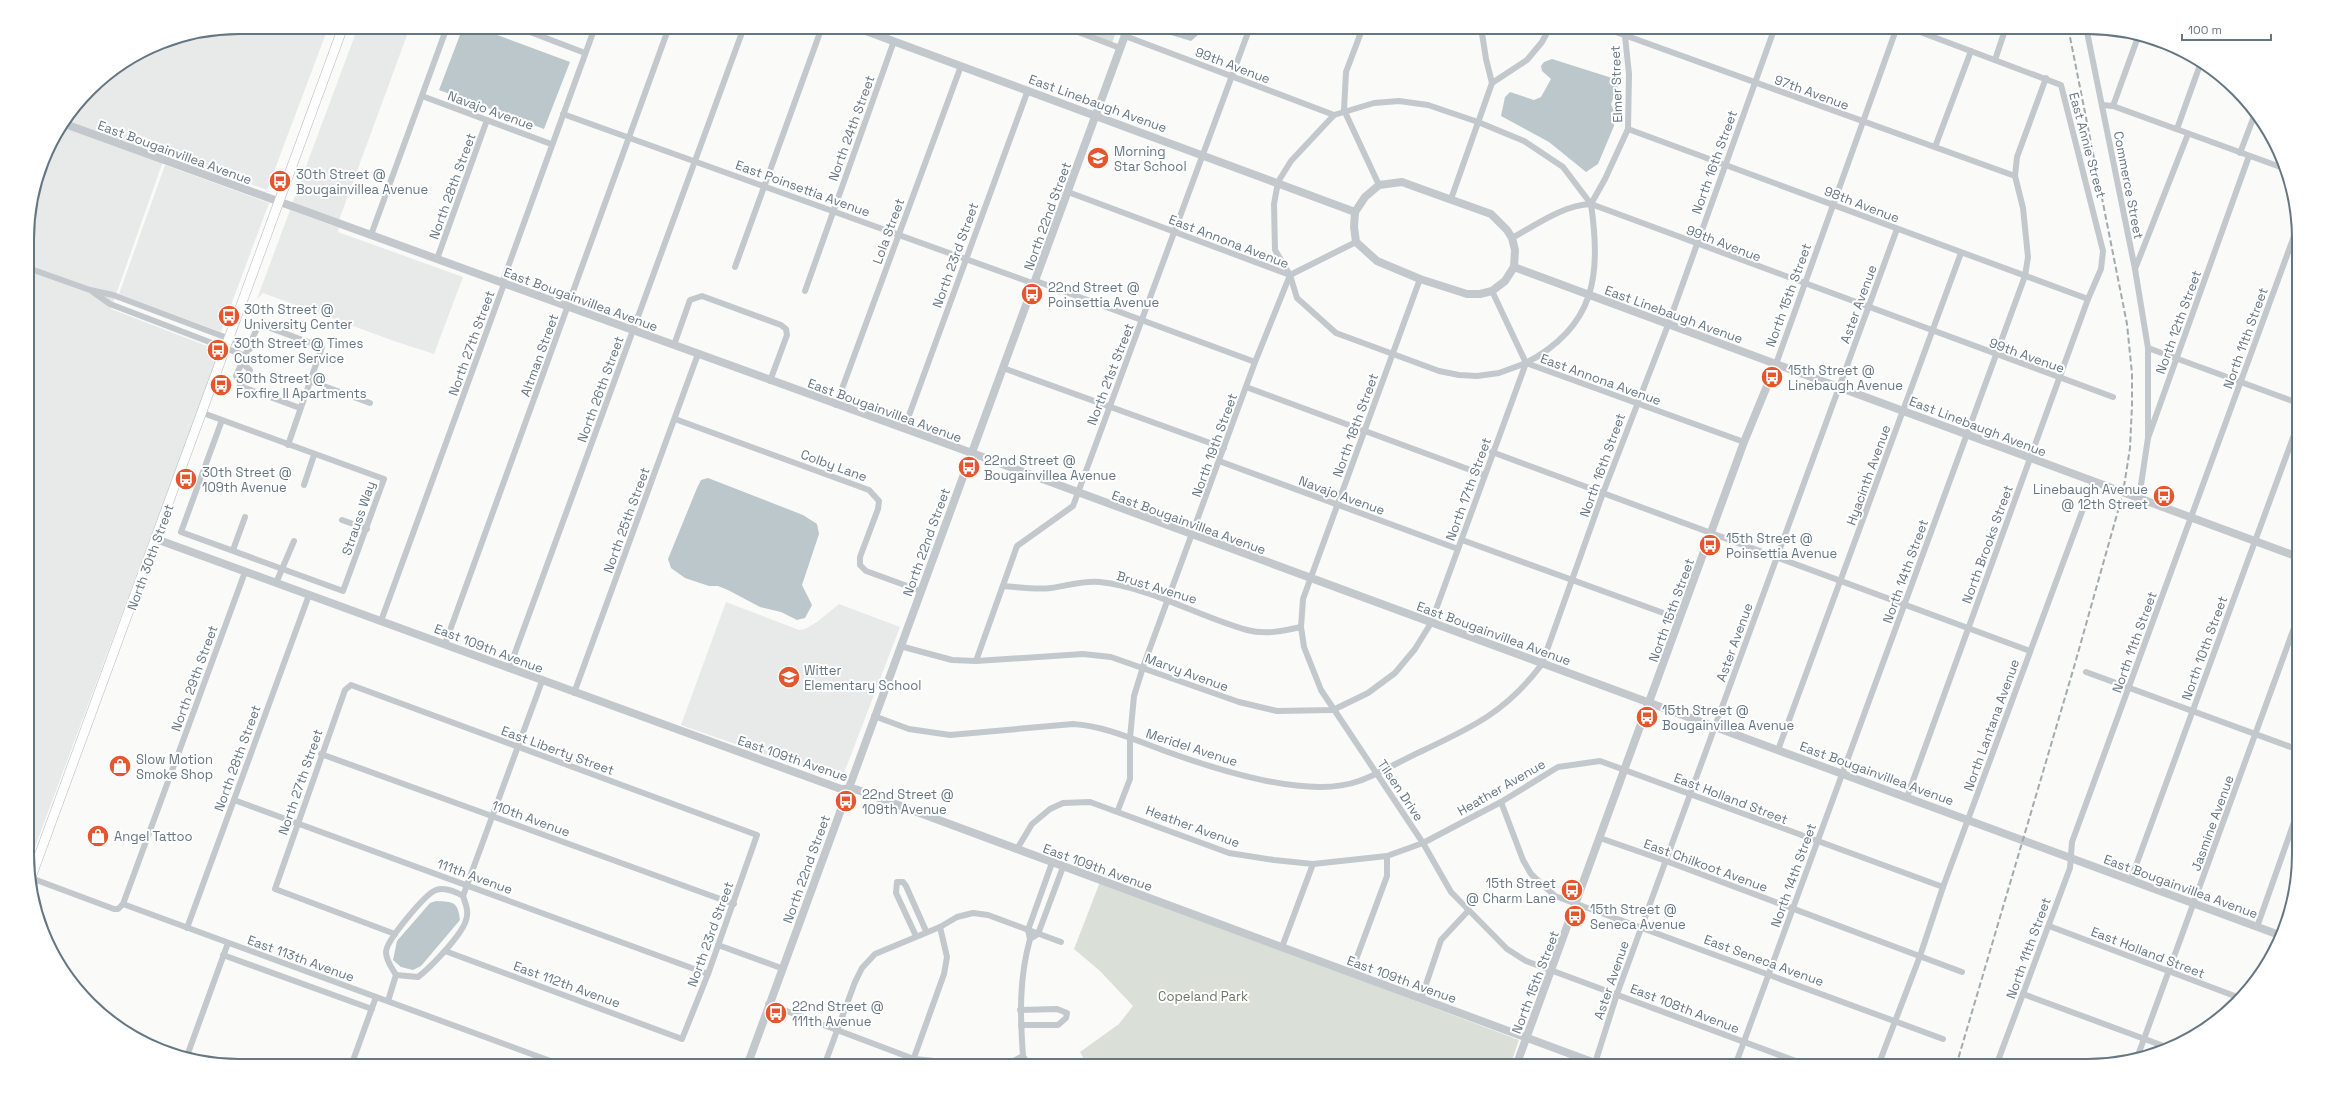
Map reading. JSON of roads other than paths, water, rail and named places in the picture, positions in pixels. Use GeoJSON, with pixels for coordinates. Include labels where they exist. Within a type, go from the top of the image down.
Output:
{"type":"FeatureCollection","features":[{"type":"Feature","properties":{"kind":"main road","name":"North 30th Street"},"geometry":{"type":"LineString","coordinates":[[34,869],[203,413],[340,34]]}},
{"type":"Feature","properties":{"kind":"street"},"geometry":{"type":"LineString","coordinates":[[372,235],[444,34]]}},
{"type":"Feature","properties":{"kind":"street"},"geometry":{"type":"LineString","coordinates":[[538,34],[585,53]]}},
{"type":"Feature","properties":{"kind":"street","name":"North 27th Street"},"geometry":{"type":"LineString","coordinates":[[381,621],[504,284],[504,278],[551,144],[592,34]]}},
{"type":"Feature","properties":{"kind":"street","name":"Altman Street"},"geometry":{"type":"LineString","coordinates":[[445,644],[666,34]]}},
{"type":"Feature","properties":{"kind":"street","name":"North 26th Street"},"geometry":{"type":"LineString","coordinates":[[509,669],[741,34]]}},
{"type":"Feature","properties":{"kind":"street"},"geometry":{"type":"LineString","coordinates":[[736,267],[819,34]]}},
{"type":"Feature","properties":{"kind":"street","name":"East Linebaugh Avenue"},"geometry":{"type":"LineString","coordinates":[[874,34],[1278,182],[1355,212]]}},
{"type":"Feature","properties":{"kind":"street"},"geometry":{"type":"LineString","coordinates":[[1083,34],[1120,48]]}},
{"type":"Feature","properties":{"kind":"street","name":"North 21st Street"},"geometry":{"type":"LineString","coordinates":[[976,661],[1017,546],[1073,506],[1247,34]]}},
{"type":"Feature","properties":{"kind":"street"},"geometry":{"type":"LineString","coordinates":[[1360,34],[1346,72],[1344,110],[1380,185]]}},
{"type":"Feature","properties":{"kind":"street"},"geometry":{"type":"LineString","coordinates":[[1451,200],[1492,83],[1486,59],[1483,34]]}},
{"type":"Feature","properties":{"kind":"street"},"geometry":{"type":"LineString","coordinates":[[1492,83],[1527,60],[1542,42],[1546,34]]}},
{"type":"Feature","properties":{"kind":"street","name":"97th Avenue"},"geometry":{"type":"LineString","coordinates":[[1620,34],[2015,176]]}},
{"type":"Feature","properties":{"kind":"street","name":"North 16th Street"},"geometry":{"type":"LineString","coordinates":[[1542,664],[1573,581],[1603,493],[1668,325],[1772,34]]}},
{"type":"Feature","properties":{"kind":"street","name":"North 15th Street"},"geometry":{"type":"LineString","coordinates":[[1519,1059],[1577,904],[1744,442],[1776,364],[1895,34]]}},
{"type":"Feature","properties":{"kind":"street","name":"East Annie Street"},"geometry":{"type":"LineString","coordinates":[[1927,34],[2046,78],[2061,85],[2100,234],[2103,251],[2101,269],[2088,299]]}},
{"type":"Feature","properties":{"kind":"street"},"geometry":{"type":"LineString","coordinates":[[1995,60],[2004,34]]}},
{"type":"Feature","properties":{"kind":"street","name":"Commerce Street"},"geometry":{"type":"LineString","coordinates":[[2087,34],[2135,269],[2148,348],[2148,438]]}},
{"type":"Feature","properties":{"kind":"street","name":"North 22nd Street"},"geometry":{"type":"LineString","coordinates":[[749,1059],[781,968],[1036,282],[1125,36]]}},
{"type":"Feature","properties":{"kind":"street","name":"99th Avenue"},"geometry":{"type":"LineString","coordinates":[[1125,36],[1334,115]]}},
{"type":"Feature","properties":{"kind":"street","name":"Elmer Street"},"geometry":{"type":"LineString","coordinates":[[1591,204],[1605,179],[1628,129],[1629,74],[1625,36]]}},
{"type":"Feature","properties":{"kind":"street"},"geometry":{"type":"LineString","coordinates":[[2113,106],[2137,40]]}},
{"type":"Feature","properties":{"kind":"street","name":"North 24th Street"},"geometry":{"type":"LineString","coordinates":[[805,291],[832,210],[894,41]]}},
{"type":"Feature","properties":{"kind":"street"},"geometry":{"type":"LineString","coordinates":[[1935,147],[1971,51]]}},
{"type":"Feature","properties":{"kind":"street","name":"Lola Street"},"geometry":{"type":"LineString","coordinates":[[836,405],[961,66]]}},
{"type":"Feature","properties":{"kind":"street"},"geometry":{"type":"LineString","coordinates":[[2177,129],[2199,68]]}},
{"type":"Feature","properties":{"kind":"street","name":"North 14th Street"},"geometry":{"type":"LineString","coordinates":[[1738,1059],[2025,276],[2028,257],[2025,227],[2015,176],[2017,157],[2046,78]]}},
{"type":"Feature","properties":{"kind":"street","name":"North 23rd Street"},"geometry":{"type":"LineString","coordinates":[[904,429],[1028,90]]}},
{"type":"Feature","properties":{"kind":"street","name":"Navajo Avenue"},"geometry":{"type":"LineString","coordinates":[[422,96],[551,144]]}},
{"type":"Feature","properties":{"kind":"street"},"geometry":{"type":"LineString","coordinates":[[1356,242],[1290,275],[1275,250],[1274,204],[1278,182],[1291,162],[1334,115],[1344,110],[1374,103],[1399,101],[1428,105],[1478,122],[1524,141],[1545,153],[1562,167],[1591,204],[1596,251],[1594,276],[1590,296],[1578,319],[1546,353],[1526,363],[1492,291]]}},
{"type":"Feature","properties":{"kind":"street","name":"East Annie Street"},"geometry":{"type":"LineString","coordinates":[[2102,105],[2113,106],[2278,166]]}},
{"type":"Feature","properties":{"kind":"street","name":"East Poinsettia Avenue"},"geometry":{"type":"LineString","coordinates":[[563,114],[966,259],[1036,282],[1255,362]]}},
{"type":"Feature","properties":{"kind":"street"},"geometry":{"type":"LineString","coordinates":[[2240,153],[2253,119]]}},
{"type":"Feature","properties":{"kind":"street","name":"North 28th Street"},"geometry":{"type":"LineString","coordinates":[[437,259],[487,120]]}},
{"type":"Feature","properties":{"kind":"street","name":"East Bougainvillea Avenue"},"geometry":{"type":"LineString","coordinates":[[69,125],[279,203],[372,235],[836,405],[972,453],[1077,494],[1715,726],[2194,902],[2275,934]]}},
{"type":"Feature","properties":{"kind":"street","name":"98th Avenue"},"geometry":{"type":"LineString","coordinates":[[1628,129],[2088,299]]}},
{"type":"Feature","properties":{"kind":"street"},"geometry":{"type":"LineString","coordinates":[[2135,269],[2188,134]]}},
{"type":"Feature","properties":{"kind":"street","name":"North 12th Street"},"geometry":{"type":"LineString","coordinates":[[2138,498],[2148,438],[2249,156]]}},
{"type":"Feature","properties":{"kind":"street"},"geometry":{"type":"LineString","coordinates":[[1402,182],[1451,200],[1491,214],[1507,230],[1512,238],[1515,250],[1514,267],[1505,280],[1492,291],[1480,294],[1467,294],[1420,279],[1377,261],[1356,242],[1354,227],[1355,212],[1365,197],[1380,185],[1402,182]]}},
{"type":"Feature","properties":{"kind":"street","name":"East Annona Avenue"},"geometry":{"type":"LineString","coordinates":[[1068,192],[1290,275],[1297,298],[1336,332],[1393,354],[1439,371],[1465,376],[1499,373],[1526,363],[1744,442]]}},
{"type":"Feature","properties":{"kind":"street"},"geometry":{"type":"LineString","coordinates":[[1512,238],[1579,204],[1591,204]]}},
{"type":"Feature","properties":{"kind":"street","name":"99th Avenue"},"geometry":{"type":"LineString","coordinates":[[1591,204],[2059,379],[2113,397]]}},
{"type":"Feature","properties":{"kind":"street","name":"Aster Avenue"},"geometry":{"type":"LineString","coordinates":[[1600,1059],[1617,994],[1897,229]]}},
{"type":"Feature","properties":{"kind":"street","name":"North 11th Street"},"geometry":{"type":"LineString","coordinates":[[1999,1059],[2049,926],[2071,858],[2072,842],[2292,242]]}},
{"type":"Feature","properties":{"kind":"street","name":"Hyacinth Avenue"},"geometry":{"type":"LineString","coordinates":[[1778,750],[1961,253]]}},
{"type":"Feature","properties":{"kind":"street","name":"East Linebaugh Avenue"},"geometry":{"type":"LineString","coordinates":[[1514,267],[2292,555]]}},
{"type":"Feature","properties":{"kind":"street"},"geometry":{"type":"LineString","coordinates":[[34,270],[90,290],[113,295],[228,343],[246,356]]}},
{"type":"Feature","properties":{"kind":"street","name":"North 19th Street"},"geometry":{"type":"LineString","coordinates":[[1118,810],[1130,779],[1130,738],[1134,696],[1142,667],[1255,362],[1290,275]]}},
{"type":"Feature","properties":{"kind":"street","name":"North 18th Street"},"geometry":{"type":"LineString","coordinates":[[1311,579],[1420,279]]}},
{"type":"Feature","properties":{"kind":"street"},"geometry":{"type":"LineString","coordinates":[[90,290],[110,304],[250,349]]}},
{"type":"Feature","properties":{"kind":"street"},"geometry":{"type":"LineString","coordinates":[[674,345],[690,300],[695,297],[702,296],[774,322],[786,329],[787,335],[770,381]]}},
{"type":"Feature","properties":{"kind":"street","name":"North Brooks Street"},"geometry":{"type":"LineString","coordinates":[[1907,797],[2088,299]]}},
{"type":"Feature","properties":{"kind":"street"},"geometry":{"type":"LineString","coordinates":[[288,445],[322,347],[259,324],[243,364],[239,366],[236,376],[241,383],[240,386],[300,408]]}},
{"type":"Feature","properties":{"kind":"street"},"geometry":{"type":"LineString","coordinates":[[2148,348],[2292,401]]}},
{"type":"Feature","properties":{"kind":"street","name":"North 25th Street"},"geometry":{"type":"LineString","coordinates":[[574,693],[698,354]]}},
{"type":"Feature","properties":{"kind":"street","name":"North 17th Street"},"geometry":{"type":"LineString","coordinates":[[1431,622],[1462,540],[1492,452],[1526,363]]}},
{"type":"Feature","properties":{"kind":"street"},"geometry":{"type":"LineString","coordinates":[[241,383],[247,380],[250,370],[243,364]]}},
{"type":"Feature","properties":{"kind":"street"},"geometry":{"type":"LineString","coordinates":[[1003,368],[1224,448]]}},
{"type":"Feature","properties":{"kind":"street"},"geometry":{"type":"LineString","coordinates":[[310,381],[370,403]]}},
{"type":"Feature","properties":{"kind":"street"},"geometry":{"type":"LineString","coordinates":[[1246,387],[1484,475]]}},
{"type":"Feature","properties":{"kind":"street","name":"Strauss Way"},"geometry":{"type":"LineString","coordinates":[[181,532],[343,591],[367,529],[384,479],[314,455],[203,413]]}},
{"type":"Feature","properties":{"kind":"street","name":"Colby Lane"},"geometry":{"type":"LineString","coordinates":[[674,419],[869,490],[879,501],[878,509],[860,557],[860,565],[866,571],[920,591]]}},
{"type":"Feature","properties":{"kind":"street","name":"North 30th Street"},"geometry":{"type":"LineString","coordinates":[[181,532],[222,420]]}},
{"type":"Feature","properties":{"kind":"street","name":"North 10th Street"},"geometry":{"type":"LineString","coordinates":[[2131,880],[2292,440]]}},
{"type":"Feature","properties":{"kind":"street"},"geometry":{"type":"LineString","coordinates":[[1492,452],[1712,532],[2030,651]]}},
{"type":"Feature","properties":{"kind":"street"},"geometry":{"type":"LineString","coordinates":[[304,485],[314,455]]}},
{"type":"Feature","properties":{"kind":"street","name":"Navajo Avenue"},"geometry":{"type":"LineString","coordinates":[[1219,461],[1458,549]]}},
{"type":"Feature","properties":{"kind":"street","name":"North Lantana Avenue"},"geometry":{"type":"LineString","coordinates":[[1881,1059],[1920,956],[1943,887],[2093,482]]}},
{"type":"Feature","properties":{"kind":"street"},"geometry":{"type":"LineString","coordinates":[[233,550],[245,518]]}},
{"type":"Feature","properties":{"kind":"street"},"geometry":{"type":"LineString","coordinates":[[342,520],[367,529]]}},
{"type":"Feature","properties":{"kind":"street","name":"East 109th Avenue"},"geometry":{"type":"LineString","coordinates":[[156,539],[445,644],[574,693],[847,790],[855,790],[1586,1059]]}},
{"type":"Feature","properties":{"kind":"street"},"geometry":{"type":"LineString","coordinates":[[1462,540],[1680,619]]}},
{"type":"Feature","properties":{"kind":"street"},"geometry":{"type":"LineString","coordinates":[[276,583],[281,568],[294,541]]}},
{"type":"Feature","properties":{"kind":"street","name":"North 29th Street"},"geometry":{"type":"LineString","coordinates":[[123,904],[245,572]]}},
{"type":"Feature","properties":{"kind":"street","name":"Tilsen Drive"},"geometry":{"type":"LineString","coordinates":[[1311,579],[1303,599],[1301,627],[1304,647],[1321,690],[1423,843],[1443,881],[1468,911],[1507,949],[1526,961],[1552,971]]}},
{"type":"Feature","properties":{"kind":"street","name":"Brust Avenue"},"geometry":{"type":"LineString","coordinates":[[1003,586],[1050,588],[1080,583],[1098,582],[1125,587],[1167,600],[1248,630],[1279,632],[1301,627]]}},
{"type":"Feature","properties":{"kind":"street","name":"North 28th Street"},"geometry":{"type":"LineString","coordinates":[[187,928],[309,595]]}},
{"type":"Feature","properties":{"kind":"street","name":"Marvy Avenue"},"geometry":{"type":"LineString","coordinates":[[900,646],[952,660],[976,661],[1083,654],[1111,657],[1247,704],[1277,711],[1334,710],[1368,693],[1395,673],[1415,649],[1431,622]]}},
{"type":"Feature","properties":{"kind":"street","name":"Jasmine Avenue"},"geometry":{"type":"LineString","coordinates":[[2139,1052],[2292,633]]}},
{"type":"Feature","properties":{"kind":"street","name":"Meridel Avenue"},"geometry":{"type":"LineString","coordinates":[[874,716],[909,729],[950,735],[1073,724],[1090,725],[1212,768],[1278,783],[1338,786],[1359,781],[1473,727],[1506,704],[1527,684],[1542,664]]}},
{"type":"Feature","properties":{"kind":"street"},"geometry":{"type":"LineString","coordinates":[[2086,672],[2292,748]]}},
{"type":"Feature","properties":{"kind":"street"},"geometry":{"type":"LineString","coordinates":[[463,896],[453,891],[436,890],[425,899],[395,934],[386,952],[388,964],[396,975],[418,977],[428,970],[466,921],[468,910],[463,896],[494,816],[542,681]]}},
{"type":"Feature","properties":{"kind":"street","name":"North 27th Street"},"geometry":{"type":"LineString","coordinates":[[351,685],[346,690],[321,754],[275,889],[395,934]]}},
{"type":"Feature","properties":{"kind":"street","name":"East Liberty Street"},"geometry":{"type":"LineString","coordinates":[[351,685],[757,835]]}},
{"type":"Feature","properties":{"kind":"street","name":"110th Avenue"},"geometry":{"type":"LineString","coordinates":[[321,754],[734,904]]}},
{"type":"Feature","properties":{"kind":"street","name":"Heather Avenue"},"geometry":{"type":"LineString","coordinates":[[1017,849],[1024,835],[1040,816],[1050,809],[1063,803],[1090,802],[1118,810],[1229,852],[1274,860],[1313,864],[1387,856],[1423,843],[1501,802],[1558,767],[1600,762],[1625,770]]}},
{"type":"Feature","properties":{"kind":"street","name":"East Holland Street"},"geometry":{"type":"LineString","coordinates":[[1625,770],[1690,793],[1816,842],[1943,887]]}},
{"type":"Feature","properties":{"kind":"street","name":"111th Avenue"},"geometry":{"type":"LineString","coordinates":[[234,800],[708,974]]}},
{"type":"Feature","properties":{"kind":"street","name":"East Seneca Avenue"},"geometry":{"type":"LineString","coordinates":[[1501,802],[1523,860],[1531,874],[1555,896],[1769,973],[1943,1039]]}},
{"type":"Feature","properties":{"kind":"street"},"geometry":{"type":"LineString","coordinates":[[2257,927],[2292,828]]}},
{"type":"Feature","properties":{"kind":"street","name":"North 23rd Street"},"geometry":{"type":"LineString","coordinates":[[682,1039],[734,904],[757,835]]}},
{"type":"Feature","properties":{"kind":"street","name":"East Chilkoot Avenue"},"geometry":{"type":"LineString","coordinates":[[1600,838],[1794,908],[1962,972]]}},
{"type":"Feature","properties":{"kind":"street"},"geometry":{"type":"LineString","coordinates":[[1351,973],[1387,876],[1387,856]]}},
{"type":"Feature","properties":{"kind":"street"},"geometry":{"type":"LineString","coordinates":[[1025,1059],[1023,1056],[1020,1010],[1022,977],[1030,939],[1028,930],[1052,863]]}},
{"type":"Feature","properties":{"kind":"street"},"geometry":{"type":"LineString","coordinates":[[1282,947],[1313,864]]}},
{"type":"Feature","properties":{"kind":"street"},"geometry":{"type":"LineString","coordinates":[[1030,939],[1038,934],[1063,867]]}},
{"type":"Feature","properties":{"kind":"street"},"geometry":{"type":"LineString","coordinates":[[916,936],[896,892],[897,882],[903,882],[906,886],[926,931]]}},
{"type":"Feature","properties":{"kind":"street","name":"East 113th Avenue"},"geometry":{"type":"LineString","coordinates":[[36,883],[114,909],[118,909],[123,904],[545,1059]]}},
{"type":"Feature","properties":{"kind":"street"},"geometry":{"type":"LineString","coordinates":[[1421,999],[1441,940],[1468,911]]}},
{"type":"Feature","properties":{"kind":"street"},"geometry":{"type":"LineString","coordinates":[[827,1059],[862,968],[875,954],[926,931],[940,927],[957,917],[973,913],[988,915],[1062,942]]}},
{"type":"Feature","properties":{"kind":"street","name":"East Holland Street"},"geometry":{"type":"LineString","coordinates":[[2049,926],[2235,996]]}},
{"type":"Feature","properties":{"kind":"street"},"geometry":{"type":"LineString","coordinates":[[914,1058],[944,974],[947,957],[940,927]]}},
{"type":"Feature","properties":{"kind":"street"},"geometry":{"type":"LineString","coordinates":[[188,1053],[228,943]]}},
{"type":"Feature","properties":{"kind":"street"},"geometry":{"type":"LineString","coordinates":[[718,945],[781,968]]}},
{"type":"Feature","properties":{"kind":"street","name":"East 112th Avenue"},"geometry":{"type":"LineString","coordinates":[[445,950],[682,1039]]}},
{"type":"Feature","properties":{"kind":"street"},"geometry":{"type":"LineString","coordinates":[[224,955],[372,1009]]}},
{"type":"Feature","properties":{"kind":"street","name":"East 108th Avenue"},"geometry":{"type":"LineString","coordinates":[[1552,971],[1790,1059]]}},
{"type":"Feature","properties":{"kind":"street"},"geometry":{"type":"LineString","coordinates":[[388,1001],[396,975]]}},
{"type":"Feature","properties":{"kind":"street"},"geometry":{"type":"LineString","coordinates":[[2023,994],[2160,1045]]}},
{"type":"Feature","properties":{"kind":"street"},"geometry":{"type":"LineString","coordinates":[[354,1059],[376,997]]}},
{"type":"Feature","properties":{"kind":"street"},"geometry":{"type":"LineString","coordinates":[[768,1004],[914,1058],[923,1059]]}},
{"type":"Feature","properties":{"kind":"street"},"geometry":{"type":"LineString","coordinates":[[1020,1010],[1057,1009],[1066,1014],[1066,1018],[1058,1025],[1021,1025]]}},
{"type":"Feature","properties":{"kind":"street"},"geometry":{"type":"LineString","coordinates":[[1017,1059],[1023,1056]]}},
{"type":"Feature","properties":{"kind":"railway"},"geometry":{"type":"LineString","coordinates":[[1958,1059],[2074,667],[2123,493],[2130,448],[2132,374],[2127,324],[2069,34]]}},
{"type":"Feature","properties":{"kind":"place","name":"Morning Star School"},"geometry":{"type":"Point","coordinates":[1098,158]}},
{"type":"Feature","properties":{"kind":"place","name":"30th Street @ Bougainvillea Avenue"},"geometry":{"type":"Point","coordinates":[280,181]}},
{"type":"Feature","properties":{"kind":"place","name":"22nd Street @ Poinsettia Avenue"},"geometry":{"type":"Point","coordinates":[1032,294]}},
{"type":"Feature","properties":{"kind":"place","name":"30th Street @ University Center"},"geometry":{"type":"Point","coordinates":[229,316]}},
{"type":"Feature","properties":{"kind":"place","name":"30th Street @ Times Customer Service"},"geometry":{"type":"Point","coordinates":[218,350]}},
{"type":"Feature","properties":{"kind":"place","name":"15th Street @ Linebaugh Avenue"},"geometry":{"type":"Point","coordinates":[1772,377]}},
{"type":"Feature","properties":{"kind":"place","name":"30th Street @ Foxfire II Apartments"},"geometry":{"type":"Point","coordinates":[221,385]}},
{"type":"Feature","properties":{"kind":"place","name":"22nd Street @ Bougainvillea Avenue"},"geometry":{"type":"Point","coordinates":[969,467]}},
{"type":"Feature","properties":{"kind":"place","name":"30th Street @ 109th Avenue"},"geometry":{"type":"Point","coordinates":[186,479]}},
{"type":"Feature","properties":{"kind":"place","name":"Linebaugh Avenue @ 12th Street"},"geometry":{"type":"Point","coordinates":[2164,496]}},
{"type":"Feature","properties":{"kind":"place","name":"15th Street @ Poinsettia Avenue"},"geometry":{"type":"Point","coordinates":[1710,545]}},
{"type":"Feature","properties":{"kind":"place","name":"Witter Elementary School"},"geometry":{"type":"Point","coordinates":[789,677]}},
{"type":"Feature","properties":{"kind":"place","name":"15th Street @ Bougainvillea Avenue"},"geometry":{"type":"Point","coordinates":[1647,717]}},
{"type":"Feature","properties":{"kind":"place","name":"Slow Motion Smoke Shop"},"geometry":{"type":"Point","coordinates":[120,766]}},
{"type":"Feature","properties":{"kind":"place","name":"22nd Street @ 109th Avenue"},"geometry":{"type":"Point","coordinates":[846,801]}},
{"type":"Feature","properties":{"kind":"place","name":"Angel Tattoo"},"geometry":{"type":"Point","coordinates":[98,836]}},
{"type":"Feature","properties":{"kind":"place","name":"15th Street @ Charm Lane"},"geometry":{"type":"Point","coordinates":[1572,890]}},
{"type":"Feature","properties":{"kind":"place","name":"15th Street @ Seneca Avenue"},"geometry":{"type":"Point","coordinates":[1575,916]}},
{"type":"Feature","properties":{"kind":"place","name":"22nd Street @ 111th Avenue"},"geometry":{"type":"Point","coordinates":[776,1013]}},
{"type":"Feature","properties":{"kind":"park label","name":"Copeland Park"},"geometry":{"type":"Point","coordinates":[1203,996]}}]}
